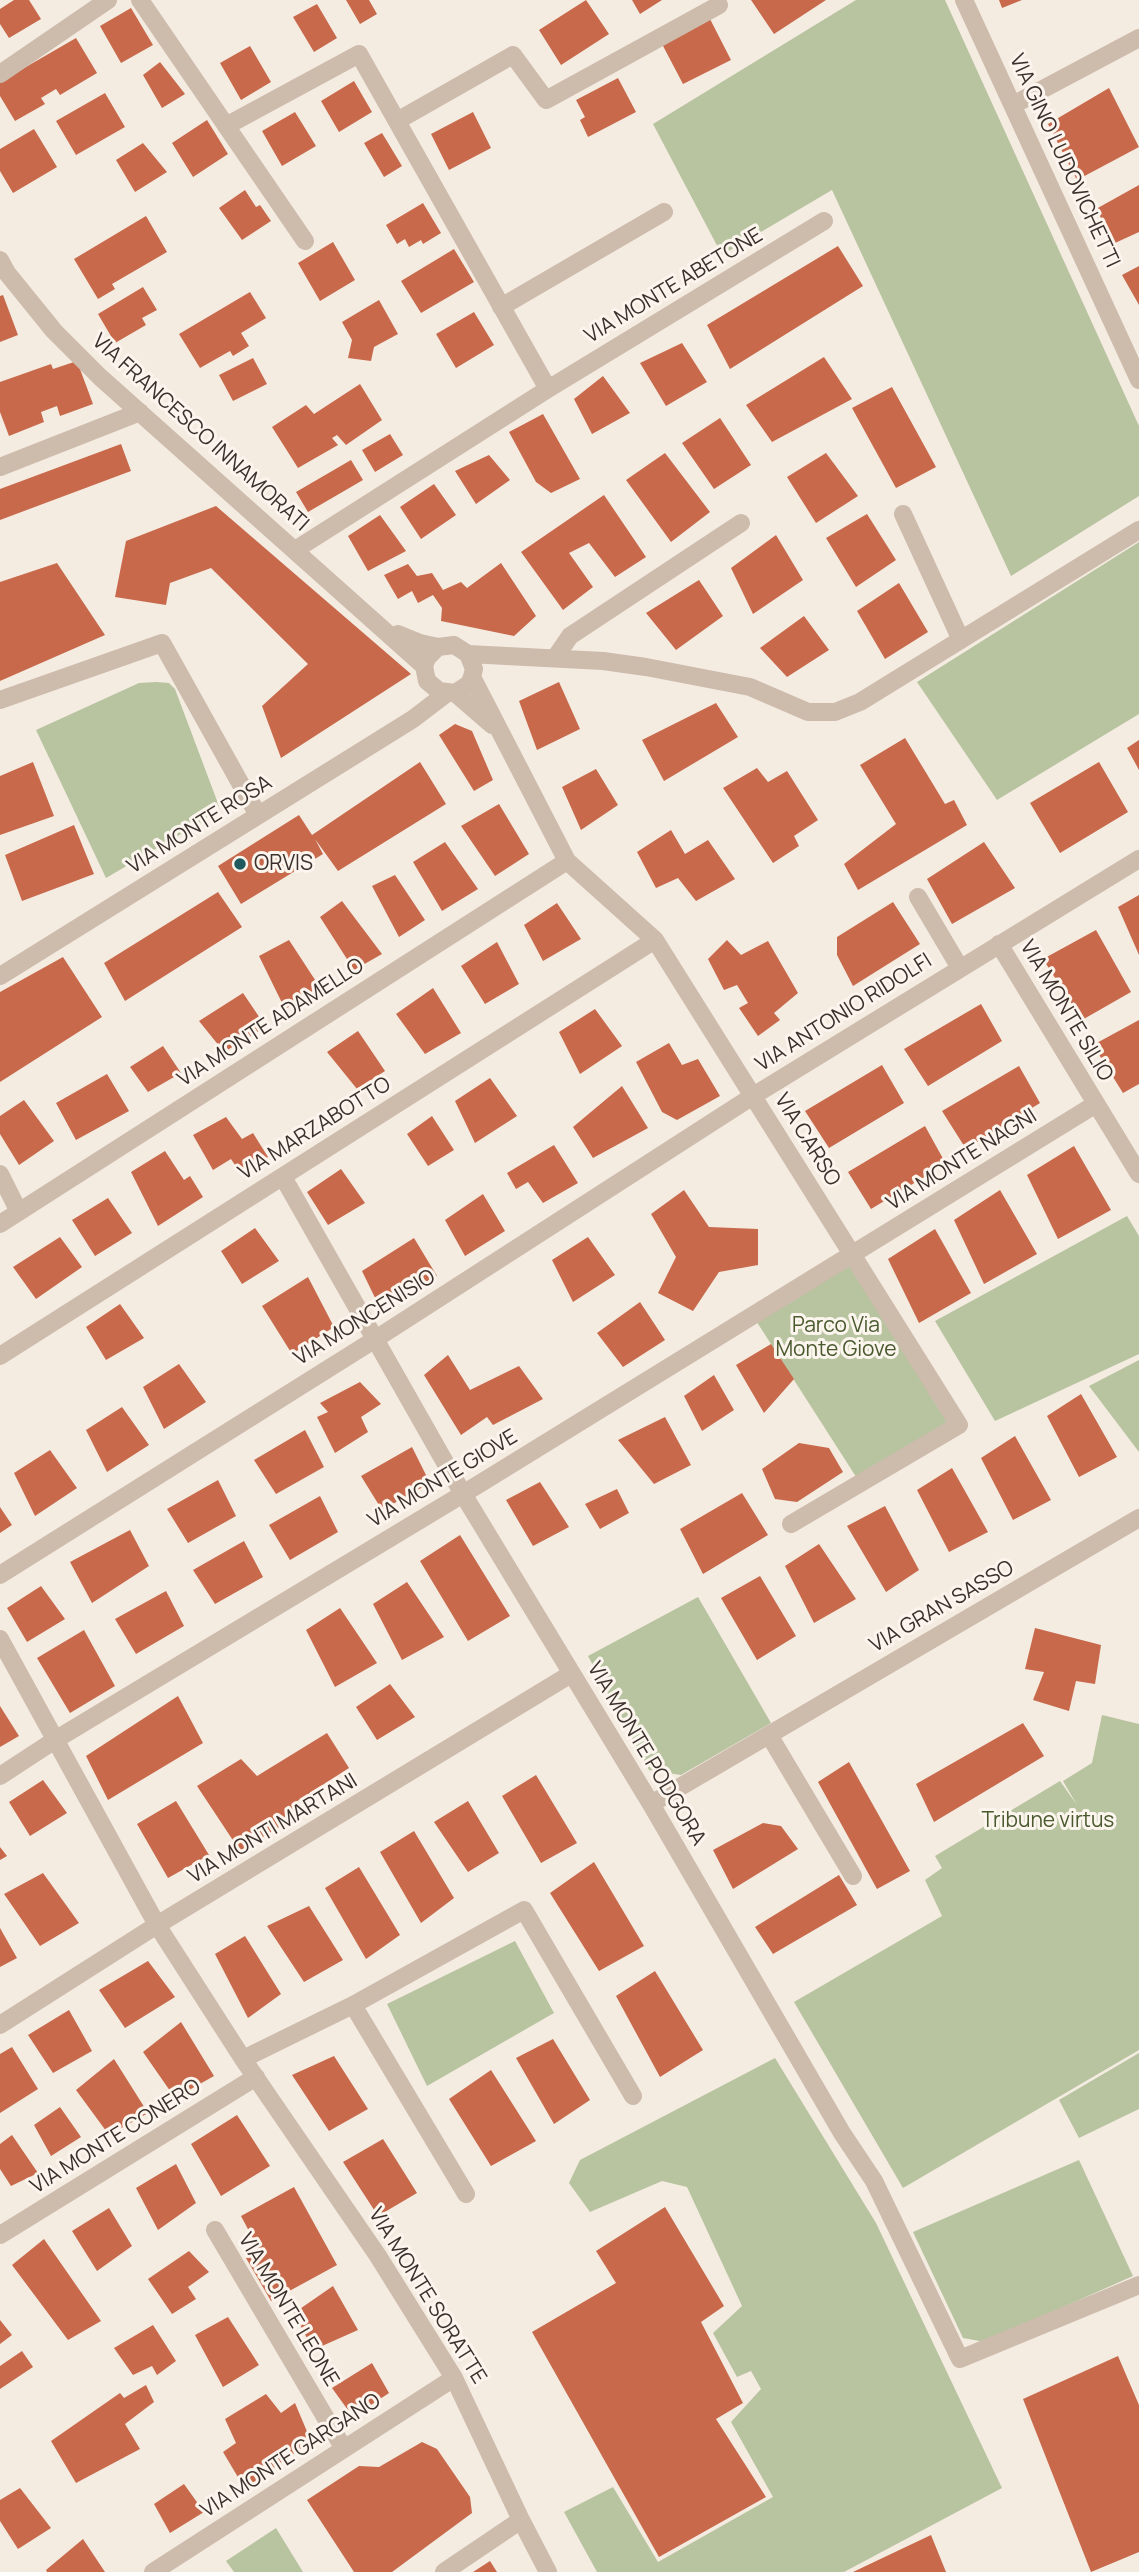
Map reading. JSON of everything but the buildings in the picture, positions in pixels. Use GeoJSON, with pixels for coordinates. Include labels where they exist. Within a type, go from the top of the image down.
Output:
{"type":"FeatureCollection","features":[{"type":"Feature","properties":{"kind":"street"},"geometry":{"type":"LineString","coordinates":[[0,74],[108,0]]}},
{"type":"Feature","properties":{"kind":"street"},"geometry":{"type":"LineString","coordinates":[[140,0],[304,241]]}},
{"type":"Feature","properties":{"kind":"street","name":"VIA GINO LUDOVICHETTI"},"geometry":{"type":"LineString","coordinates":[[964,0],[1139,380]]}},
{"type":"Feature","properties":{"kind":"street"},"geometry":{"type":"LineString","coordinates":[[397,121],[513,55],[546,100],[719,5]]}},
{"type":"Feature","properties":{"kind":"street"},"geometry":{"type":"LineString","coordinates":[[1013,105],[1136,46]]}},
{"type":"Feature","properties":{"kind":"street"},"geometry":{"type":"LineString","coordinates":[[226,126],[359,54],[548,389]]}},
{"type":"Feature","properties":{"kind":"street"},"geometry":{"type":"LineString","coordinates":[[501,307],[664,212]]}},
{"type":"Feature","properties":{"kind":"street","name":"VIA MONTE ABETONE"},"geometry":{"type":"LineString","coordinates":[[296,550],[548,389],[824,221]]}},
{"type":"Feature","properties":{"kind":"street","name":"VIA FRANCESCO INNAMORATI"},"geometry":{"type":"LineString","coordinates":[[2,270],[54,331],[141,412],[385,628],[426,673],[433,687],[451,693]]}},
{"type":"Feature","properties":{"kind":"street"},"geometry":{"type":"LineString","coordinates":[[0,467],[141,412]]}},
{"type":"Feature","properties":{"kind":"street"},"geometry":{"type":"LineString","coordinates":[[904,514],[961,639]]}},
{"type":"Feature","properties":{"kind":"street"},"geometry":{"type":"LineString","coordinates":[[555,658],[570,636],[741,523]]}},
{"type":"Feature","properties":{"kind":"street","name":"VIA FRANCESCO INNAMORATI"},"geometry":{"type":"LineString","coordinates":[[385,628],[420,643],[438,647],[454,645],[468,654],[636,665],[728,682],[763,692],[792,707],[821,714],[835,712],[860,702],[1139,530]]}},
{"type":"Feature","properties":{"kind":"street"},"geometry":{"type":"LineString","coordinates":[[0,700],[162,643],[258,815]]}},
{"type":"Feature","properties":{"kind":"street"},"geometry":{"type":"LineString","coordinates":[[424,712],[427,658],[438,647]]}},
{"type":"Feature","properties":{"kind":"street"},"geometry":{"type":"LineString","coordinates":[[451,693],[469,684],[474,668],[468,654]]}},
{"type":"Feature","properties":{"kind":"street","name":"VIA CARSO"},"geometry":{"type":"LineString","coordinates":[[472,677],[567,861],[655,940],[959,1425],[791,1524]]}},
{"type":"Feature","properties":{"kind":"street","name":"VIA CARSO"},"geometry":{"type":"LineString","coordinates":[[451,693],[497,729]]}},
{"type":"Feature","properties":{"kind":"street","name":"VIA MONTE ROSA"},"geometry":{"type":"LineString","coordinates":[[0,976],[451,693]]}},
{"type":"Feature","properties":{"kind":"street","name":"VIA ANTONIO RIDOLFI"},"geometry":{"type":"LineString","coordinates":[[753,1096],[1139,859]]}},
{"type":"Feature","properties":{"kind":"street","name":"VIA MONTE ADAMELLO"},"geometry":{"type":"LineString","coordinates":[[0,1224],[567,861]]}},
{"type":"Feature","properties":{"kind":"street","name":"VIA ANTONIO RIDOLFI"},"geometry":{"type":"LineString","coordinates":[[918,897],[960,968]]}},
{"type":"Feature","properties":{"kind":"street","name":"VIA MARZABOTTO"},"geometry":{"type":"LineString","coordinates":[[0,1356],[655,940]]}},
{"type":"Feature","properties":{"kind":"street","name":"VIA MONTE SILIO"},"geometry":{"type":"LineString","coordinates":[[999,944],[1139,1174]]}},
{"type":"Feature","properties":{"kind":"street","name":"VIA MONCENISIO"},"geometry":{"type":"LineString","coordinates":[[0,1575],[374,1340],[753,1096]]}},
{"type":"Feature","properties":{"kind":"street","name":"VIA MONTE NAGNI"},"geometry":{"type":"LineString","coordinates":[[852,1255],[1096,1104]]}},
{"type":"Feature","properties":{"kind":"street"},"geometry":{"type":"LineString","coordinates":[[0,1174],[19,1212]]}},
{"type":"Feature","properties":{"kind":"street","name":"VIA MONTE PODGORA"},"geometry":{"type":"LineString","coordinates":[[283,1177],[463,1494],[651,1804],[842,2133],[874,2180],[960,2359],[1139,2285]]}},
{"type":"Feature","properties":{"kind":"street","name":"VIA MONTE GIOVE"},"geometry":{"type":"LineString","coordinates":[[0,1776],[852,1255]]}},
{"type":"Feature","properties":{"kind":"street","name":"VIA GRAN SASSO"},"geometry":{"type":"LineString","coordinates":[[651,1804],[1139,1518]]}},
{"type":"Feature","properties":{"kind":"street"},"geometry":{"type":"LineString","coordinates":[[0,1639],[157,1925]]}},
{"type":"Feature","properties":{"kind":"street","name":"VIA MONTI MARTANI"},"geometry":{"type":"LineString","coordinates":[[0,2025],[157,1925],[571,1674]]}},
{"type":"Feature","properties":{"kind":"street"},"geometry":{"type":"LineString","coordinates":[[769,1735],[853,1876]]}},
{"type":"Feature","properties":{"kind":"street"},"geometry":{"type":"LineString","coordinates":[[243,2059],[353,2005],[524,1910],[633,2096]]}},
{"type":"Feature","properties":{"kind":"street","name":"VIA MONTE SORATTE"},"geometry":{"type":"LineString","coordinates":[[157,1925],[243,2059],[378,2256],[454,2378],[548,2572]]}},
{"type":"Feature","properties":{"kind":"street"},"geometry":{"type":"LineString","coordinates":[[353,2005],[466,2194]]}},
{"type":"Feature","properties":{"kind":"street","name":"VIA MONTE CONERO"},"geometry":{"type":"LineString","coordinates":[[0,2235],[256,2077]]}},
{"type":"Feature","properties":{"kind":"street","name":"VIA MONTE LEONE"},"geometry":{"type":"LineString","coordinates":[[215,2230],[344,2448]]}},
{"type":"Feature","properties":{"kind":"street","name":"VIA MONTE GARGANO"},"geometry":{"type":"LineString","coordinates":[[153,2572],[176,2566],[344,2448],[454,2378]]}},
{"type":"Feature","properties":{"kind":"street"},"geometry":{"type":"LineString","coordinates":[[444,2572],[521,2520]]}},
{"type":"Feature","properties":{"kind":"green space"},"geometry":{"type":"Polygon","coordinates":[[[856,0],[945,0],[1139,426],[1139,496],[1011,576],[832,190],[722,255],[653,124],[856,0]]]}},
{"type":"Feature","properties":{"kind":"green space"},"geometry":{"type":"Polygon","coordinates":[[[1139,542],[1139,714],[997,800],[917,682],[1139,542]]]}},
{"type":"Feature","properties":{"kind":"green space"},"geometry":{"type":"Polygon","coordinates":[[[139,683],[169,683],[175,689],[219,806],[205,820],[106,878],[36,730],[139,683]]]}},
{"type":"Feature","properties":{"kind":"green space"},"geometry":{"type":"Polygon","coordinates":[[[1127,1216],[1139,1236],[1139,1354],[995,1421],[935,1321],[1127,1216]]]}},
{"type":"Feature","properties":{"kind":"green space","name":"Parco Via Monte Giove"},"geometry":{"type":"Polygon","coordinates":[[[852,1255],[959,1425],[860,1483],[753,1316],[852,1255]]]}},
{"type":"Feature","properties":{"kind":"green space"},"geometry":{"type":"Polygon","coordinates":[[[1139,1360],[1139,1452],[1089,1386],[1139,1360]]]}},
{"type":"Feature","properties":{"kind":"green space"},"geometry":{"type":"Polygon","coordinates":[[[698,1597],[771,1723],[681,1775],[649,1770],[588,1656],[698,1597]]]}},
{"type":"Feature","properties":{"kind":"green space","name":"Tribune virtus"},"geometry":{"type":"Polygon","coordinates":[[[1102,1715],[1139,1724],[1139,2050],[903,2188],[794,2002],[942,1916],[925,1880],[942,1868],[935,1856],[1060,1781],[1077,1805],[1063,1781],[1092,1763],[1102,1715]]]}},
{"type":"Feature","properties":{"kind":"green space"},"geometry":{"type":"Polygon","coordinates":[[[515,1941],[554,2013],[427,2086],[387,2004],[515,1941]]]}},
{"type":"Feature","properties":{"kind":"green space"},"geometry":{"type":"Polygon","coordinates":[[[1139,2053],[1139,2109],[1079,2138],[1059,2100],[1139,2053]]]}},
{"type":"Feature","properties":{"kind":"green space"},"geometry":{"type":"Polygon","coordinates":[[[775,2058],[876,2223],[1002,2488],[844,2572],[597,2572],[564,2512],[613,2487],[658,2562],[773,2497],[731,2422],[761,2389],[751,2371],[737,2377],[713,2333],[742,2306],[687,2187],[662,2181],[590,2212],[569,2183],[580,2160],[775,2058]]]}},
{"type":"Feature","properties":{"kind":"green space"},"geometry":{"type":"Polygon","coordinates":[[[1079,2160],[1133,2276],[985,2342],[963,2338],[913,2232],[1079,2160]]]}},
{"type":"Feature","properties":{"kind":"green space"},"geometry":{"type":"Polygon","coordinates":[[[276,2528],[303,2572],[234,2572],[226,2561],[276,2528]]]}},
{"type":"Feature","properties":{"kind":"place","name":"ORVIS"},"geometry":{"type":"Point","coordinates":[240,864]}}]}
